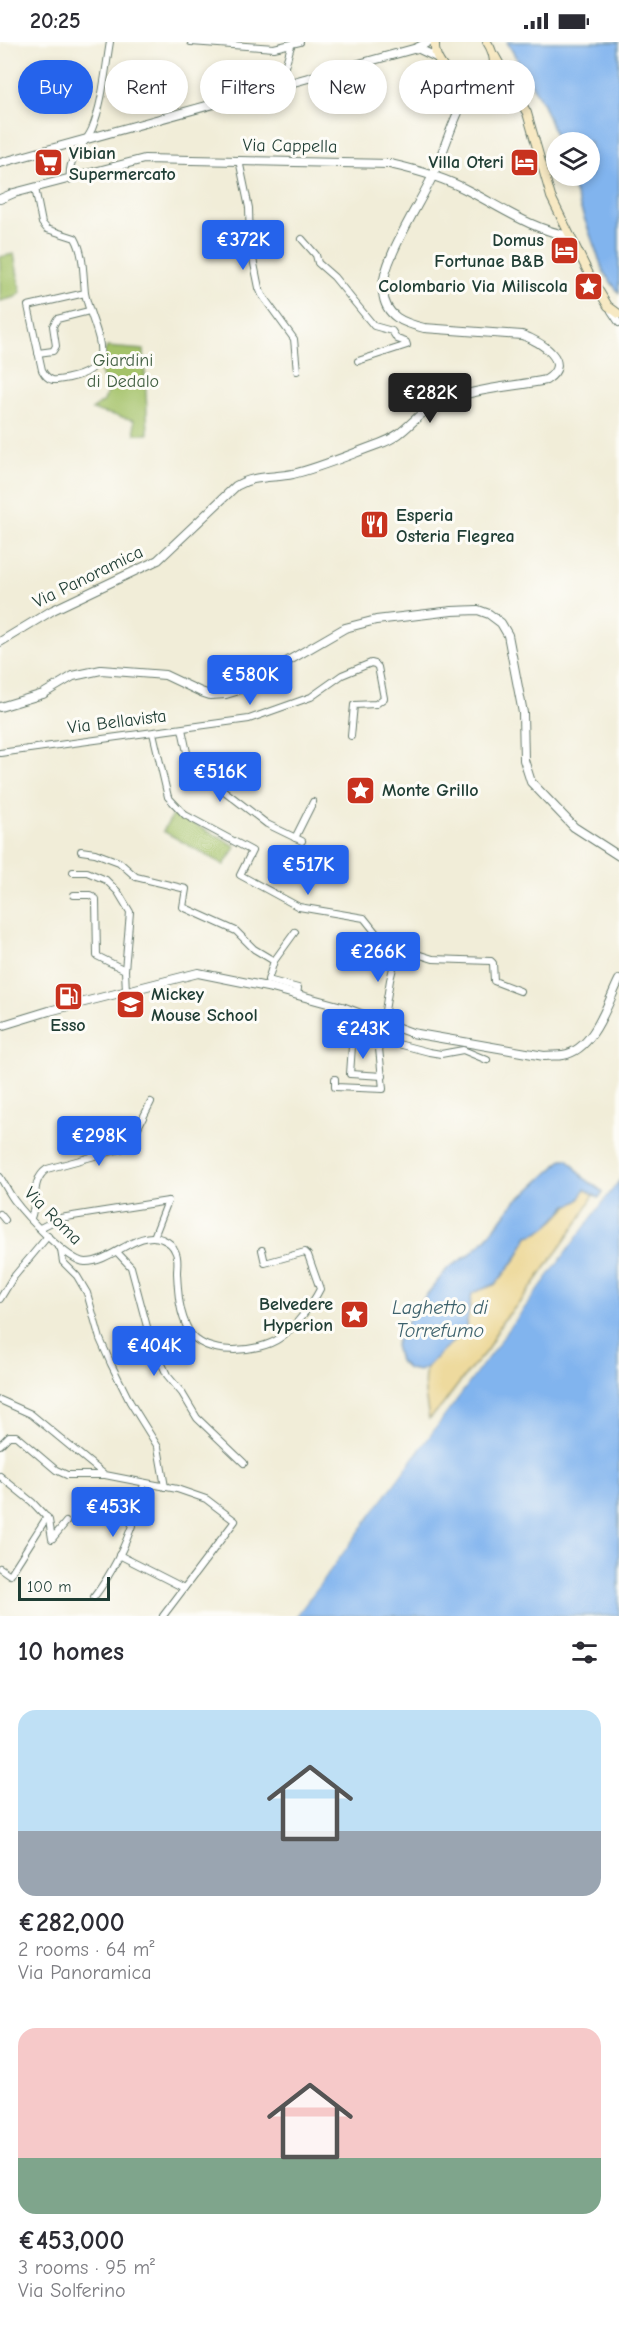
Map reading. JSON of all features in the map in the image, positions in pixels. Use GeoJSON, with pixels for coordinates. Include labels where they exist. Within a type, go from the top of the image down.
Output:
{"type":"FeatureCollection","features":[{"type":"Feature","properties":{"kind":"main road"},"geometry":{"type":"LineString","coordinates":[[435,42],[436,57],[439,60]]}},
{"type":"Feature","properties":{"kind":"main road"},"geometry":{"type":"LineString","coordinates":[[487,42],[497,60]]}},
{"type":"Feature","properties":{"kind":"main road"},"geometry":{"type":"LineString","coordinates":[[494,60],[495,56]]}},
{"type":"Feature","properties":{"kind":"main road"},"geometry":{"type":"LineString","coordinates":[[526,114],[551,197],[608,306],[619,314]]}},
{"type":"Feature","properties":{"kind":"street"},"geometry":{"type":"LineString","coordinates":[[70,179],[72,159],[92,130],[100,102],[110,42]]}},
{"type":"Feature","properties":{"kind":"street"},"geometry":{"type":"LineString","coordinates":[[191,42],[274,48],[291,46],[300,42]]}},
{"type":"Feature","properties":{"kind":"street"},"geometry":{"type":"LineString","coordinates":[[296,82],[417,48],[428,42]]}},
{"type":"Feature","properties":{"kind":"street"},"geometry":{"type":"LineString","coordinates":[[287,60],[291,46]]}},
{"type":"Feature","properties":{"kind":"street"},"geometry":{"type":"LineString","coordinates":[[417,48],[436,57]]}},
{"type":"Feature","properties":{"kind":"street"},"geometry":{"type":"LineString","coordinates":[[0,163],[200,108]]}},
{"type":"Feature","properties":{"kind":"street"},"geometry":{"type":"LineString","coordinates":[[392,331],[399,320],[387,307],[383,294],[386,268],[433,176],[459,114]]}},
{"type":"Feature","properties":{"kind":"street","name":"Via Cappella"},"geometry":{"type":"LineString","coordinates":[[0,199],[144,159],[390,164],[421,170],[468,190],[497,208],[554,234],[570,236]]}},
{"type":"Feature","properties":{"kind":"street"},"geometry":{"type":"LineString","coordinates":[[239,160],[249,208],[250,244],[259,288],[294,339],[297,371]]}},
{"type":"Feature","properties":{"kind":"street"},"geometry":{"type":"LineString","coordinates":[[35,188],[42,223],[46,229],[75,238],[80,247],[89,311],[97,330],[100,350],[95,367],[86,375],[54,381],[47,379],[42,370],[28,306],[86,293]]}},
{"type":"Feature","properties":{"kind":"street"},"geometry":{"type":"LineString","coordinates":[[302,239],[316,255],[318,263],[334,277],[374,326],[392,331],[397,339],[406,342],[407,345],[358,361]]}},
{"type":"Feature","properties":{"kind":"street"},"geometry":{"type":"LineString","coordinates":[[608,306],[619,323]]}},
{"type":"Feature","properties":{"kind":"street"},"geometry":{"type":"LineString","coordinates":[[38,353],[53,351],[56,346],[53,326],[57,319],[89,311]]}},
{"type":"Feature","properties":{"kind":"street","name":"Via Panoramica"},"geometry":{"type":"LineString","coordinates":[[0,642],[53,610],[158,560],[245,480],[292,474],[383,443],[400,435],[437,403],[485,391],[546,380],[555,370],[556,360],[553,354],[544,345],[522,335],[424,328],[399,320]]}},
{"type":"Feature","properties":{"kind":"street"},"geometry":{"type":"LineString","coordinates":[[0,707],[43,694],[73,676],[101,670],[165,675],[201,692],[226,694],[246,686],[345,628],[376,620],[478,610],[489,614],[501,623],[508,634],[523,713],[524,760],[531,782],[574,827],[619,856]]}},
{"type":"Feature","properties":{"kind":"street","name":"Via Bellavista"},"geometry":{"type":"LineString","coordinates":[[0,753],[249,719],[311,697],[342,675],[371,663],[375,664],[378,667],[384,698],[376,704],[354,705],[351,736]]}},
{"type":"Feature","properties":{"kind":"street"},"geometry":{"type":"LineString","coordinates":[[182,729],[188,758],[192,765],[267,824],[299,839],[313,802]]}},
{"type":"Feature","properties":{"kind":"street"},"geometry":{"type":"LineString","coordinates":[[153,733],[168,797],[185,814],[252,851],[240,875],[299,907],[364,918],[384,943],[398,948],[433,959],[491,961],[494,981],[520,992]]}},
{"type":"Feature","properties":{"kind":"street"},"geometry":{"type":"LineString","coordinates":[[81,851],[119,862],[136,877],[186,889],[183,907],[236,932],[254,950],[274,961]]}},
{"type":"Feature","properties":{"kind":"street"},"geometry":{"type":"LineString","coordinates":[[73,872],[87,872],[106,880],[118,892],[130,912],[125,970],[126,992]]}},
{"type":"Feature","properties":{"kind":"street"},"geometry":{"type":"LineString","coordinates":[[75,895],[90,895],[96,899],[97,956],[125,970]]}},
{"type":"Feature","properties":{"kind":"street"},"geometry":{"type":"LineString","coordinates":[[295,932],[274,961],[267,980],[298,988],[297,995]]}},
{"type":"Feature","properties":{"kind":"street"},"geometry":{"type":"LineString","coordinates":[[335,1079],[335,1087],[383,1089],[376,1038],[398,948]]}},
{"type":"Feature","properties":{"kind":"street"},"geometry":{"type":"LineString","coordinates":[[0,1026],[49,1011],[198,973],[342,1007],[412,1033],[544,1056],[565,1055],[582,1046],[593,1032],[619,980]]}},
{"type":"Feature","properties":{"kind":"street"},"geometry":{"type":"LineString","coordinates":[[342,1007],[335,1022],[356,1033],[429,1052],[463,1050],[487,1060]]}},
{"type":"Feature","properties":{"kind":"street"},"geometry":{"type":"LineString","coordinates":[[356,1033],[352,1046],[350,1074],[383,1076]]}},
{"type":"Feature","properties":{"kind":"street"},"geometry":{"type":"LineString","coordinates":[[31,1218],[35,1185],[42,1172],[47,1168],[128,1146],[151,1102]]}},
{"type":"Feature","properties":{"kind":"street","name":"Via Roma"},"geometry":{"type":"LineString","coordinates":[[0,1177],[14,1201],[61,1250],[73,1258],[85,1262],[100,1260],[140,1239],[154,1237]]}},
{"type":"Feature","properties":{"kind":"street"},"geometry":{"type":"LineString","coordinates":[[40,1228],[60,1218],[168,1201],[154,1237],[171,1244],[175,1250],[180,1303],[190,1333],[203,1345],[212,1347],[255,1349],[281,1338],[315,1299],[320,1289],[305,1252],[265,1263],[262,1250]]}},
{"type":"Feature","properties":{"kind":"street"},"geometry":{"type":"LineString","coordinates":[[0,1214],[5,1220]]}},
{"type":"Feature","properties":{"kind":"street"},"geometry":{"type":"LineString","coordinates":[[0,1299],[12,1279],[48,1236]]}},
{"type":"Feature","properties":{"kind":"street"},"geometry":{"type":"LineString","coordinates":[[61,1250],[63,1262],[77,1276],[87,1293],[100,1339],[111,1364],[130,1402],[158,1448],[165,1487]]}},
{"type":"Feature","properties":{"kind":"street"},"geometry":{"type":"LineString","coordinates":[[117,1252],[131,1267],[150,1338],[167,1376],[182,1393],[197,1418],[244,1463]]}},
{"type":"Feature","properties":{"kind":"street"},"geometry":{"type":"LineString","coordinates":[[0,1400],[31,1414],[105,1475]]}},
{"type":"Feature","properties":{"kind":"street"},"geometry":{"type":"LineString","coordinates":[[1,1444],[9,1436],[16,1436],[56,1470],[67,1475],[105,1475],[165,1487],[206,1499],[235,1521],[163,1616]]}},
{"type":"Feature","properties":{"kind":"street"},"geometry":{"type":"LineString","coordinates":[[0,1476],[47,1517],[52,1539],[66,1522]]}},
{"type":"Feature","properties":{"kind":"street"},"geometry":{"type":"LineString","coordinates":[[94,1597],[105,1583],[135,1520],[144,1484]]}},
{"type":"Feature","properties":{"kind":"street"},"geometry":{"type":"LineString","coordinates":[[0,1568],[10,1575],[47,1517]]}},
{"type":"Feature","properties":{"kind":"street"},"geometry":{"type":"LineString","coordinates":[[119,1555],[184,1588]]}},
{"type":"Feature","properties":{"kind":"green space"},"geometry":{"type":"Polygon","coordinates":[[[14,254],[21,293],[16,297],[0,301],[0,257],[14,254]]]}},
{"type":"Feature","properties":{"kind":"green space","name":"Giardini di Dedalo"},"geometry":{"type":"Polygon","coordinates":[[[107,347],[144,350],[148,434],[135,434],[134,420],[92,410],[104,401],[108,390],[100,369],[107,347]]]}},
{"type":"Feature","properties":{"kind":"green space"},"geometry":{"type":"Polygon","coordinates":[[[175,812],[236,846],[224,865],[163,831],[175,812]]]}},
{"type":"Feature","properties":{"kind":"sand"},"geometry":{"type":"Polygon","coordinates":[[[585,1188],[594,1194],[580,1219],[526,1295],[502,1322],[487,1350],[429,1419],[424,1386],[427,1367],[438,1353],[465,1332],[472,1293],[496,1284],[518,1256],[528,1235],[554,1221],[585,1188]]]}},
{"type":"Feature","properties":{"kind":"water"},"geometry":{"type":"Polygon","coordinates":[[[507,42],[619,42],[619,293],[604,273],[573,186],[600,186],[600,132],[554,132],[535,90],[535,60],[517,60],[507,42]]]}},
{"type":"Feature","properties":{"kind":"water","name":"Laghetto di Torrefumo"},"geometry":{"type":"Polygon","coordinates":[[[563,1159],[568,1159],[584,1178],[603,1192],[599,1198],[585,1189],[579,1200],[567,1205],[540,1232],[528,1236],[518,1256],[496,1284],[472,1293],[465,1332],[427,1367],[419,1371],[408,1369],[399,1361],[395,1345],[417,1307],[448,1268],[469,1255],[487,1238],[516,1200],[563,1159]]]}},
{"type":"Feature","properties":{"kind":"water"},"geometry":{"type":"Polygon","coordinates":[[[619,1180],[619,1616],[296,1616],[619,1180]]]}},
{"type":"Feature","properties":{"kind":"pier"},"geometry":{"type":"Polygon","coordinates":[[[619,1177],[296,1616],[293,1616],[600,1201],[597,1201],[619,1177]]]}},
{"type":"Feature","properties":{"kind":"place","name":"Villa Oteri"},"geometry":{"type":"Point","coordinates":[525,162]}},
{"type":"Feature","properties":{"kind":"place","name":"Vibian Supermercato"},"geometry":{"type":"Point","coordinates":[48,163]}},
{"type":"Feature","properties":{"kind":"place","name":"Domus Fortunae B&B"},"geometry":{"type":"Point","coordinates":[565,250]}},
{"type":"Feature","properties":{"kind":"place","name":"Colombario Via Miliscola"},"geometry":{"type":"Point","coordinates":[589,286]}},
{"type":"Feature","properties":{"kind":"place","name":"Esperia Osteria Flegrea"},"geometry":{"type":"Point","coordinates":[375,525]}},
{"type":"Feature","properties":{"kind":"place","name":"Monte Grillo"},"geometry":{"type":"Point","coordinates":[361,790]}},
{"type":"Feature","properties":{"kind":"place","name":"Esso"},"geometry":{"type":"Point","coordinates":[68,996]}},
{"type":"Feature","properties":{"kind":"place","name":"Mickey Mouse School"},"geometry":{"type":"Point","coordinates":[130,1004]}},
{"type":"Feature","properties":{"kind":"place","name":"Belvedere Hyperion"},"geometry":{"type":"Point","coordinates":[354,1314]}}]}
